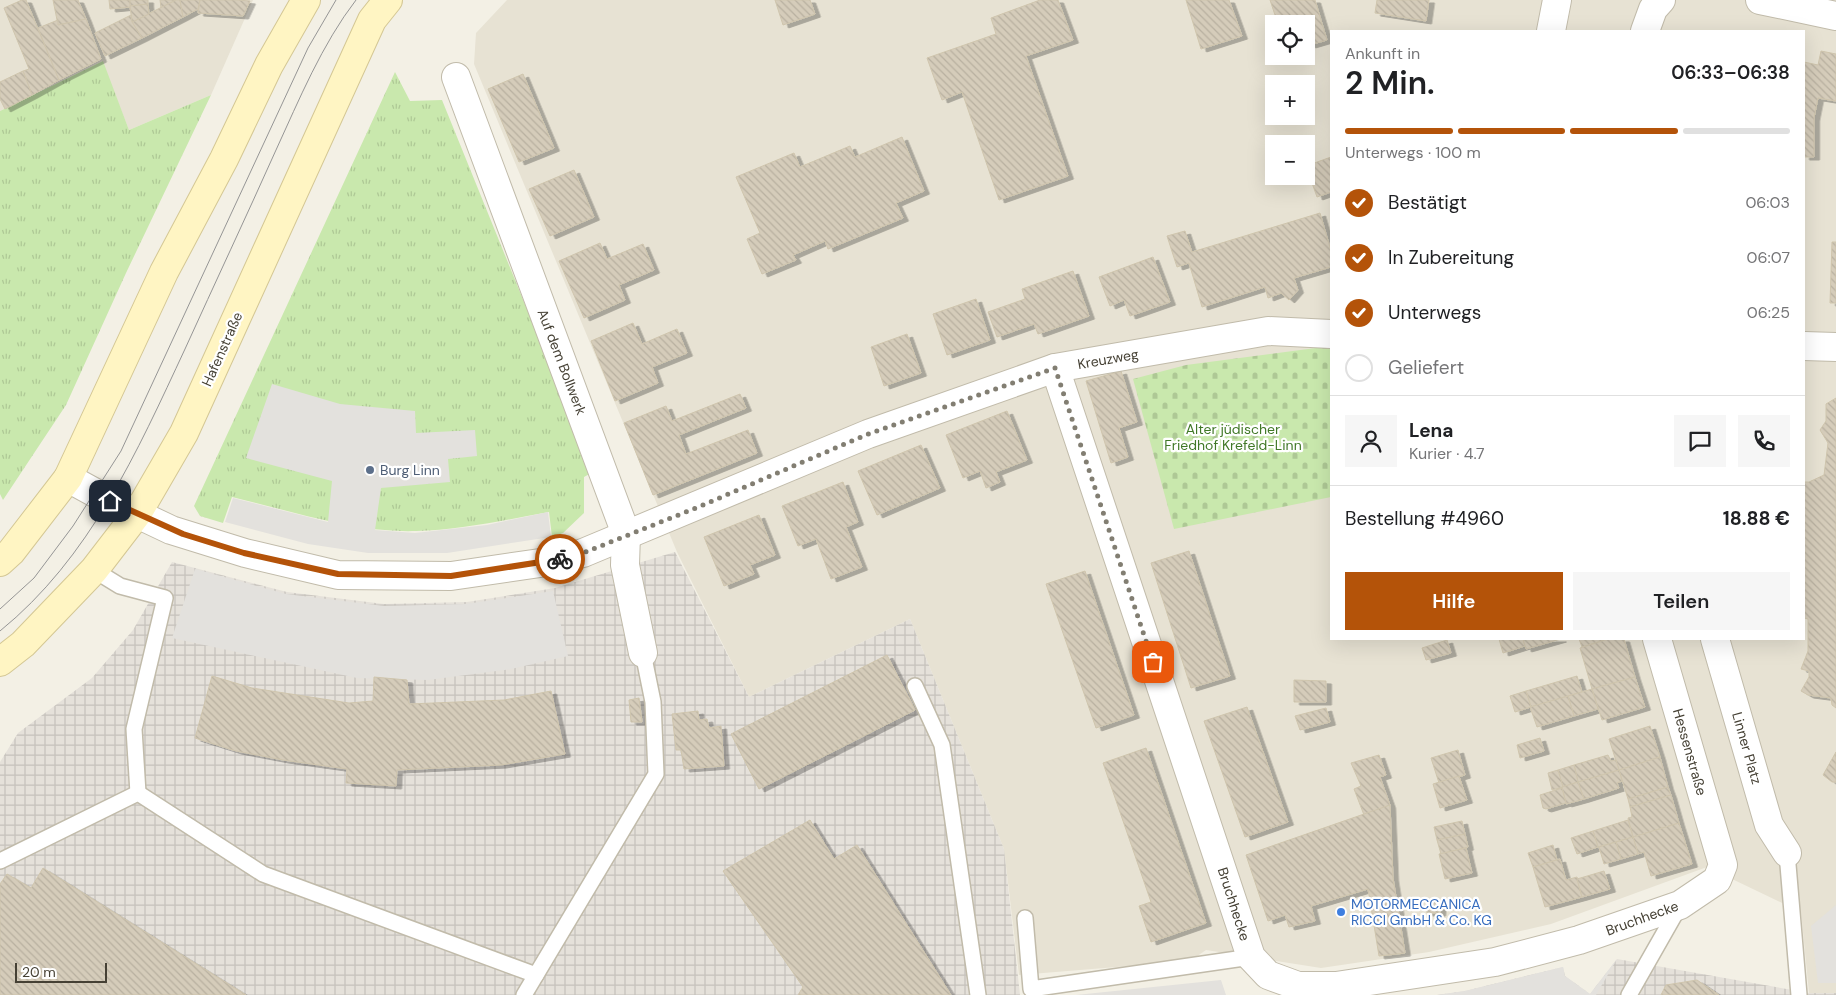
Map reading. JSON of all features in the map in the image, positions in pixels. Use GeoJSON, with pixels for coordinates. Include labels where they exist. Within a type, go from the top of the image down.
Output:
{"type":"FeatureCollection","features":[{"type":"Feature","properties":{"kind":"main road"},"geometry":{"type":"LineString","coordinates":[[0,562],[11,552],[68,478],[164,272],[224,159],[269,64],[306,0]]}},
{"type":"Feature","properties":{"kind":"main road","name":"Hafenstraße"},"geometry":{"type":"LineString","coordinates":[[0,662],[23,644],[94,570],[137,514],[184,433],[372,20],[388,0]]}},
{"type":"Feature","properties":{"kind":"street"},"geometry":{"type":"LineString","coordinates":[[1543,0],[1551,30]]}},
{"type":"Feature","properties":{"kind":"street"},"geometry":{"type":"LineString","coordinates":[[1551,30],[1556,0]]}},
{"type":"Feature","properties":{"kind":"street"},"geometry":{"type":"LineString","coordinates":[[1644,30],[1653,9],[1662,0]]}},
{"type":"Feature","properties":{"kind":"street"},"geometry":{"type":"LineString","coordinates":[[1760,0],[1836,16]]}},
{"type":"Feature","properties":{"kind":"street","name":"Auf dem Bollwerk"},"geometry":{"type":"LineString","coordinates":[[456,77],[626,534],[625,565],[643,653]]}},
{"type":"Feature","properties":{"kind":"street","name":"Kreuzweg"},"geometry":{"type":"LineString","coordinates":[[68,478],[171,530],[244,553],[338,574],[451,576],[547,562],[583,553],[626,534],[696,508],[868,434],[1055,368],[1268,331],[1330,334]]}},
{"type":"Feature","properties":{"kind":"street"},"geometry":{"type":"LineString","coordinates":[[1805,346],[1836,346]]}},
{"type":"Feature","properties":{"kind":"street","name":"Bruchhecke"},"geometry":{"type":"LineString","coordinates":[[1055,368],[1251,957],[1268,975],[1298,986],[1336,986],[1495,962],[1579,940],[1680,905],[1717,880],[1723,865]]}},
{"type":"Feature","properties":{"kind":"street","name":"Hessenstraße"},"geometry":{"type":"LineString","coordinates":[[1657,640],[1723,865]]}},
{"type":"Feature","properties":{"kind":"street","name":"Linner Platz"},"geometry":{"type":"LineString","coordinates":[[1715,640],[1769,825],[1787,853]]}},
{"type":"Feature","properties":{"kind":"lane"},"geometry":{"type":"LineString","coordinates":[[94,570],[120,586],[165,598],[134,729],[138,793]]}},
{"type":"Feature","properties":{"kind":"lane"},"geometry":{"type":"LineString","coordinates":[[524,995],[656,774],[652,702],[643,653]]}},
{"type":"Feature","properties":{"kind":"lane"},"geometry":{"type":"LineString","coordinates":[[915,686],[942,745],[978,995]]}},
{"type":"Feature","properties":{"kind":"lane"},"geometry":{"type":"LineString","coordinates":[[0,860],[138,793]]}},
{"type":"Feature","properties":{"kind":"lane"},"geometry":{"type":"LineString","coordinates":[[138,793],[262,874],[536,975]]}},
{"type":"Feature","properties":{"kind":"lane"},"geometry":{"type":"LineString","coordinates":[[1787,853],[1799,995]]}},
{"type":"Feature","properties":{"kind":"lane"},"geometry":{"type":"LineString","coordinates":[[1628,995],[1680,905]]}},
{"type":"Feature","properties":{"kind":"lane"},"geometry":{"type":"LineString","coordinates":[[1025,918],[1031,989],[1251,957]]}},
{"type":"Feature","properties":{"kind":"shaded area"},"geometry":{"type":"Polygon","coordinates":[[[0,0],[253,0],[211,95],[129,130],[102,61],[0,111],[0,0]]]}},
{"type":"Feature","properties":{"kind":"shaded area"},"geometry":{"type":"Polygon","coordinates":[[[507,0],[1836,0],[1836,993],[1809,993],[1801,912],[1707,867],[1551,924],[1429,952],[1321,968],[1206,950],[1190,961],[1019,975],[1004,849],[910,619],[749,697],[677,552],[474,64],[476,33],[507,0]]]}},
{"type":"Feature","properties":{"kind":"shaded area","name":"Burg Linn"},"geometry":{"type":"Polygon","coordinates":[[[272,384],[340,404],[415,411],[416,433],[475,430],[477,456],[448,459],[450,482],[381,488],[375,530],[415,533],[487,525],[548,512],[551,537],[447,553],[368,553],[308,544],[225,522],[233,498],[328,522],[332,481],[246,458],[272,384]]]}},
{"type":"Feature","properties":{"kind":"shaded area"},"geometry":{"type":"Polygon","coordinates":[[[675,552],[749,697],[910,619],[1004,849],[1020,995],[0,995],[0,762],[18,733],[92,678],[133,630],[172,562],[287,592],[384,604],[467,602],[555,588],[675,552]]]}},
{"type":"Feature","properties":{"kind":"shaded area"},"geometry":{"type":"Polygon","coordinates":[[[195,569],[286,594],[384,606],[466,604],[553,591],[568,656],[511,669],[428,680],[357,678],[172,638],[195,569]]]}},
{"type":"Feature","properties":{"kind":"shaded area"},"geometry":{"type":"Polygon","coordinates":[[[1836,905],[1836,983],[1818,983],[1811,926],[1836,905]]]}},
{"type":"Feature","properties":{"kind":"shaded area"},"geometry":{"type":"Polygon","coordinates":[[[1617,959],[1809,993],[1836,993],[1836,995],[1437,995],[1465,991],[1563,967],[1565,976],[1590,994],[1617,959]]]}},
{"type":"Feature","properties":{"kind":"shaded area"},"geometry":{"type":"Polygon","coordinates":[[[1617,959],[1596,995],[1437,995],[1465,991],[1563,967],[1565,976],[1590,994],[1617,959]]]}},
{"type":"Feature","properties":{"kind":"shaded area"},"geometry":{"type":"Polygon","coordinates":[[[1221,980],[1226,995],[1076,995],[1221,980]]]}},
{"type":"Feature","properties":{"kind":"green space"},"geometry":{"type":"Polygon","coordinates":[[[103,61],[129,130],[211,95],[126,273],[66,405],[3,500],[0,494],[0,111],[103,61]]]}},
{"type":"Feature","properties":{"kind":"green space"},"geometry":{"type":"Polygon","coordinates":[[[395,72],[410,101],[442,100],[593,472],[584,477],[584,513],[563,533],[552,537],[549,512],[449,529],[393,531],[347,525],[232,497],[223,523],[200,516],[194,506],[395,72]]]}},
{"type":"Feature","properties":{"kind":"green space","name":"Alter jüdischer Friedhof Krefeld-Linn"},"geometry":{"type":"Polygon","coordinates":[[[1330,346],[1330,497],[1174,529],[1133,379],[1186,365],[1330,346]]]}},
{"type":"Feature","properties":{"kind":"building"},"geometry":{"type":"Polygon","coordinates":[[[26,0],[59,80],[32,95],[23,71],[29,69],[4,8],[26,0]]]}},
{"type":"Feature","properties":{"kind":"building"},"geometry":{"type":"Polygon","coordinates":[[[53,0],[78,0],[86,19],[58,25],[53,0]]]}},
{"type":"Feature","properties":{"kind":"building"},"geometry":{"type":"Polygon","coordinates":[[[109,0],[130,0],[131,7],[110,9],[109,0]]]}},
{"type":"Feature","properties":{"kind":"building"},"geometry":{"type":"Polygon","coordinates":[[[130,0],[148,0],[148,4],[130,6],[130,0]]]}},
{"type":"Feature","properties":{"kind":"building"},"geometry":{"type":"Polygon","coordinates":[[[160,0],[176,0],[161,8],[160,0]]]}},
{"type":"Feature","properties":{"kind":"building"},"geometry":{"type":"Polygon","coordinates":[[[176,0],[180,0],[183,17],[142,38],[132,22],[176,0]]]}},
{"type":"Feature","properties":{"kind":"building"},"geometry":{"type":"Polygon","coordinates":[[[180,0],[200,0],[198,9],[183,17],[180,0]]]}},
{"type":"Feature","properties":{"kind":"building"},"geometry":{"type":"Polygon","coordinates":[[[200,0],[250,1],[243,16],[198,13],[200,0]]]}},
{"type":"Feature","properties":{"kind":"building"},"geometry":{"type":"Polygon","coordinates":[[[775,0],[810,0],[815,14],[783,25],[775,0]]]}},
{"type":"Feature","properties":{"kind":"building"},"geometry":{"type":"Polygon","coordinates":[[[1040,0],[1058,0],[1073,40],[1026,56],[1068,176],[999,200],[962,92],[942,100],[927,58],[996,34],[991,18],[1040,0]]]}},
{"type":"Feature","properties":{"kind":"building"},"geometry":{"type":"Polygon","coordinates":[[[1186,0],[1229,0],[1242,36],[1201,49],[1186,0]]]}},
{"type":"Feature","properties":{"kind":"building"},"geometry":{"type":"Polygon","coordinates":[[[1270,0],[1315,0],[1327,40],[1315,44],[1315,15],[1275,15],[1270,0]]]}},
{"type":"Feature","properties":{"kind":"building"},"geometry":{"type":"Polygon","coordinates":[[[1377,0],[1429,0],[1426,21],[1375,13],[1377,0]]]}},
{"type":"Feature","properties":{"kind":"building"},"geometry":{"type":"Polygon","coordinates":[[[148,4],[149,14],[132,22],[130,6],[148,4]]]}},
{"type":"Feature","properties":{"kind":"building"},"geometry":{"type":"Polygon","coordinates":[[[131,15],[132,22],[142,38],[105,56],[95,33],[131,15]]]}},
{"type":"Feature","properties":{"kind":"building"},"geometry":{"type":"Polygon","coordinates":[[[86,19],[101,59],[59,80],[38,28],[58,20],[58,25],[86,19]]]}},
{"type":"Feature","properties":{"kind":"building"},"geometry":{"type":"Polygon","coordinates":[[[1821,51],[1836,54],[1836,101],[1818,98],[1814,118],[1814,157],[1805,157],[1805,62],[1818,65],[1821,51]]]}},
{"type":"Feature","properties":{"kind":"building"},"geometry":{"type":"Polygon","coordinates":[[[23,71],[32,95],[5,109],[0,99],[0,82],[23,71]]]}},
{"type":"Feature","properties":{"kind":"building"},"geometry":{"type":"Polygon","coordinates":[[[523,74],[554,148],[519,162],[488,89],[523,74]]]}},
{"type":"Feature","properties":{"kind":"building"},"geometry":{"type":"Polygon","coordinates":[[[902,137],[924,191],[896,203],[903,218],[828,249],[825,241],[793,255],[796,260],[762,274],[747,239],[760,233],[736,177],[794,153],[800,167],[850,146],[855,157],[902,137]]]}},
{"type":"Feature","properties":{"kind":"building"},"geometry":{"type":"Polygon","coordinates":[[[1330,157],[1330,192],[1317,197],[1313,185],[1315,185],[1315,163],[1330,157]]]}},
{"type":"Feature","properties":{"kind":"building"},"geometry":{"type":"Polygon","coordinates":[[[574,170],[594,217],[550,236],[529,189],[574,170]]]}},
{"type":"Feature","properties":{"kind":"building"},"geometry":{"type":"Polygon","coordinates":[[[1320,213],[1330,248],[1330,267],[1294,278],[1298,290],[1289,300],[1281,293],[1268,298],[1265,287],[1202,307],[1189,263],[1177,267],[1167,236],[1185,231],[1192,252],[1320,213]]]}},
{"type":"Feature","properties":{"kind":"building"},"geometry":{"type":"Polygon","coordinates":[[[1832,242],[1836,242],[1836,303],[1830,303],[1832,242]]]}},
{"type":"Feature","properties":{"kind":"building"},"geometry":{"type":"Polygon","coordinates":[[[600,243],[607,259],[643,244],[654,270],[619,285],[625,300],[584,318],[559,261],[600,243]]]}},
{"type":"Feature","properties":{"kind":"building"},"geometry":{"type":"Polygon","coordinates":[[[1153,257],[1170,302],[1130,316],[1124,300],[1110,306],[1099,277],[1153,257]]]}},
{"type":"Feature","properties":{"kind":"building"},"geometry":{"type":"Polygon","coordinates":[[[1073,271],[1089,316],[1038,334],[1034,324],[997,337],[988,312],[1025,299],[1022,289],[1073,271]]]}},
{"type":"Feature","properties":{"kind":"building"},"geometry":{"type":"Polygon","coordinates":[[[976,299],[990,340],[947,355],[933,314],[976,299]]]}},
{"type":"Feature","properties":{"kind":"building"},"geometry":{"type":"Polygon","coordinates":[[[633,323],[642,344],[677,329],[687,353],[652,367],[658,383],[615,401],[591,341],[633,323]]]}},
{"type":"Feature","properties":{"kind":"building"},"geometry":{"type":"Polygon","coordinates":[[[907,334],[921,373],[884,386],[871,347],[907,334]]]}},
{"type":"Feature","properties":{"kind":"building"},"geometry":{"type":"Polygon","coordinates":[[[1121,371],[1137,422],[1119,428],[1128,457],[1111,463],[1086,381],[1121,371]]]}},
{"type":"Feature","properties":{"kind":"building"},"geometry":{"type":"Polygon","coordinates":[[[740,394],[746,408],[679,435],[686,454],[748,430],[757,453],[653,495],[624,423],[666,406],[672,421],[740,394]]]}},
{"type":"Feature","properties":{"kind":"building"},"geometry":{"type":"Polygon","coordinates":[[[1836,398],[1836,708],[1832,705],[1831,698],[1808,695],[1801,691],[1809,677],[1809,671],[1801,669],[1808,651],[1808,619],[1805,618],[1805,482],[1824,475],[1828,443],[1820,430],[1826,421],[1826,404],[1836,398]]]}},
{"type":"Feature","properties":{"kind":"building"},"geometry":{"type":"Polygon","coordinates":[[[1007,411],[1027,460],[996,472],[1000,482],[986,488],[980,471],[963,478],[946,435],[1007,411]]]}},
{"type":"Feature","properties":{"kind":"building"},"geometry":{"type":"Polygon","coordinates":[[[921,445],[940,488],[877,515],[858,471],[921,445]]]}},
{"type":"Feature","properties":{"kind":"building"},"geometry":{"type":"Polygon","coordinates":[[[843,482],[858,522],[846,527],[862,567],[831,579],[816,539],[798,546],[782,506],[843,482]]]}},
{"type":"Feature","properties":{"kind":"building"},"geometry":{"type":"Polygon","coordinates":[[[759,515],[775,555],[750,565],[754,574],[724,586],[704,537],[759,515]]]}},
{"type":"Feature","properties":{"kind":"building"},"geometry":{"type":"Polygon","coordinates":[[[1189,551],[1230,676],[1191,688],[1151,563],[1189,551]]]}},
{"type":"Feature","properties":{"kind":"building"},"geometry":{"type":"Polygon","coordinates":[[[1085,571],[1134,715],[1096,728],[1046,584],[1085,571]]]}},
{"type":"Feature","properties":{"kind":"building"},"geometry":{"type":"Polygon","coordinates":[[[1447,640],[1451,653],[1426,660],[1422,648],[1447,640]]]}},
{"type":"Feature","properties":{"kind":"building"},"geometry":{"type":"Polygon","coordinates":[[[1499,640],[1523,640],[1525,646],[1503,653],[1499,640]]]}},
{"type":"Feature","properties":{"kind":"building"},"geometry":{"type":"Polygon","coordinates":[[[1523,640],[1558,640],[1526,649],[1523,640]]]}},
{"type":"Feature","properties":{"kind":"building"},"geometry":{"type":"Polygon","coordinates":[[[1579,640],[1605,640],[1582,647],[1579,640]]]}},
{"type":"Feature","properties":{"kind":"building"},"geometry":{"type":"Polygon","coordinates":[[[1605,640],[1624,640],[1635,677],[1592,689],[1580,648],[1605,640]]]}},
{"type":"Feature","properties":{"kind":"building"},"geometry":{"type":"Polygon","coordinates":[[[887,655],[915,710],[759,789],[731,734],[887,655]]]}},
{"type":"Feature","properties":{"kind":"building"},"geometry":{"type":"Polygon","coordinates":[[[212,676],[252,688],[349,703],[373,701],[374,677],[407,680],[409,704],[504,700],[551,691],[565,754],[501,765],[397,770],[396,786],[346,783],[347,769],[236,751],[195,738],[212,676]]]}},
{"type":"Feature","properties":{"kind":"building"},"geometry":{"type":"Polygon","coordinates":[[[1577,676],[1582,692],[1531,707],[1526,691],[1577,676]]]}},
{"type":"Feature","properties":{"kind":"building"},"geometry":{"type":"Polygon","coordinates":[[[1635,677],[1645,707],[1602,720],[1592,689],[1635,677]]]}},
{"type":"Feature","properties":{"kind":"building"},"geometry":{"type":"Polygon","coordinates":[[[1294,680],[1326,681],[1326,702],[1294,702],[1294,680]]]}},
{"type":"Feature","properties":{"kind":"building"},"geometry":{"type":"Polygon","coordinates":[[[1592,689],[1598,709],[1574,716],[1568,696],[1592,689]]]}},
{"type":"Feature","properties":{"kind":"building"},"geometry":{"type":"Polygon","coordinates":[[[1526,691],[1531,707],[1515,712],[1510,696],[1526,691]]]}},
{"type":"Feature","properties":{"kind":"building"},"geometry":{"type":"Polygon","coordinates":[[[1568,696],[1574,716],[1537,727],[1530,707],[1568,696]]]}},
{"type":"Feature","properties":{"kind":"building"},"geometry":{"type":"Polygon","coordinates":[[[639,698],[642,722],[631,722],[629,700],[639,698]]]}},
{"type":"Feature","properties":{"kind":"building"},"geometry":{"type":"Polygon","coordinates":[[[1247,707],[1288,822],[1245,837],[1204,721],[1247,707]]]}},
{"type":"Feature","properties":{"kind":"building"},"geometry":{"type":"Polygon","coordinates":[[[1326,708],[1330,722],[1300,730],[1295,716],[1326,708]]]}},
{"type":"Feature","properties":{"kind":"building"},"geometry":{"type":"Polygon","coordinates":[[[698,711],[699,720],[707,719],[709,728],[721,726],[724,766],[684,769],[681,750],[676,750],[672,714],[698,711]]]}},
{"type":"Feature","properties":{"kind":"building"},"geometry":{"type":"Polygon","coordinates":[[[1650,726],[1660,757],[1619,770],[1609,739],[1650,726]]]}},
{"type":"Feature","properties":{"kind":"building"},"geometry":{"type":"Polygon","coordinates":[[[1540,738],[1544,751],[1520,758],[1517,745],[1540,738]]]}},
{"type":"Feature","properties":{"kind":"building"},"geometry":{"type":"Polygon","coordinates":[[[1146,748],[1206,923],[1151,942],[1139,906],[1151,902],[1103,763],[1146,748]]]}},
{"type":"Feature","properties":{"kind":"building"},"geometry":{"type":"Polygon","coordinates":[[[1458,750],[1465,775],[1439,783],[1431,758],[1458,750]]]}},
{"type":"Feature","properties":{"kind":"building"},"geometry":{"type":"Polygon","coordinates":[[[1836,752],[1836,782],[1832,782],[1823,775],[1836,752]]]}},
{"type":"Feature","properties":{"kind":"building"},"geometry":{"type":"Polygon","coordinates":[[[1379,755],[1386,775],[1380,777],[1390,805],[1364,815],[1354,789],[1361,786],[1351,763],[1379,755]]]}},
{"type":"Feature","properties":{"kind":"building"},"geometry":{"type":"Polygon","coordinates":[[[1608,755],[1611,761],[1616,760],[1619,770],[1578,782],[1574,765],[1608,755]]]}},
{"type":"Feature","properties":{"kind":"building"},"geometry":{"type":"Polygon","coordinates":[[[1660,757],[1668,787],[1628,799],[1619,770],[1660,757]]]}},
{"type":"Feature","properties":{"kind":"building"},"geometry":{"type":"Polygon","coordinates":[[[1574,765],[1578,782],[1563,787],[1558,770],[1574,765]]]}},
{"type":"Feature","properties":{"kind":"building"},"geometry":{"type":"Polygon","coordinates":[[[1558,770],[1563,787],[1552,790],[1548,773],[1558,770]]]}},
{"type":"Feature","properties":{"kind":"building"},"geometry":{"type":"Polygon","coordinates":[[[1619,770],[1622,781],[1617,783],[1619,788],[1584,799],[1578,782],[1619,770]]]}},
{"type":"Feature","properties":{"kind":"building"},"geometry":{"type":"Polygon","coordinates":[[[1459,776],[1467,800],[1440,808],[1433,784],[1459,776]]]}},
{"type":"Feature","properties":{"kind":"building"},"geometry":{"type":"Polygon","coordinates":[[[1578,782],[1584,799],[1566,804],[1562,787],[1578,782]]]}},
{"type":"Feature","properties":{"kind":"building"},"geometry":{"type":"Polygon","coordinates":[[[1668,787],[1671,795],[1630,807],[1628,799],[1668,787]]]}},
{"type":"Feature","properties":{"kind":"building"},"geometry":{"type":"Polygon","coordinates":[[[1562,788],[1566,803],[1546,809],[1543,808],[1540,795],[1562,788]]]}},
{"type":"Feature","properties":{"kind":"building"},"geometry":{"type":"Polygon","coordinates":[[[1671,795],[1679,823],[1633,837],[1628,818],[1632,817],[1630,807],[1671,795]]]}},
{"type":"Feature","properties":{"kind":"building"},"geometry":{"type":"Polygon","coordinates":[[[1390,805],[1393,878],[1405,953],[1379,956],[1368,889],[1311,906],[1315,921],[1289,927],[1285,915],[1268,921],[1246,855],[1390,805]]]}},
{"type":"Feature","properties":{"kind":"building"},"geometry":{"type":"Polygon","coordinates":[[[810,820],[834,859],[857,845],[951,995],[798,995],[803,987],[723,871],[810,820]]]}},
{"type":"Feature","properties":{"kind":"building"},"geometry":{"type":"Polygon","coordinates":[[[1628,820],[1633,837],[1598,847],[1593,831],[1628,820]]]}},
{"type":"Feature","properties":{"kind":"building"},"geometry":{"type":"Polygon","coordinates":[[[1462,821],[1465,834],[1437,840],[1434,827],[1462,821]]]}},
{"type":"Feature","properties":{"kind":"building"},"geometry":{"type":"Polygon","coordinates":[[[1679,823],[1692,864],[1651,876],[1644,852],[1638,854],[1633,837],[1679,823]]]}},
{"type":"Feature","properties":{"kind":"building"},"geometry":{"type":"Polygon","coordinates":[[[1593,831],[1598,847],[1577,854],[1571,838],[1593,831]]]}},
{"type":"Feature","properties":{"kind":"building"},"geometry":{"type":"Polygon","coordinates":[[[1465,834],[1468,847],[1441,854],[1437,840],[1465,834]]]}},
{"type":"Feature","properties":{"kind":"building"},"geometry":{"type":"Polygon","coordinates":[[[1633,837],[1638,854],[1621,859],[1616,842],[1633,837]]]}},
{"type":"Feature","properties":{"kind":"building"},"geometry":{"type":"Polygon","coordinates":[[[1616,842],[1621,859],[1604,864],[1599,847],[1616,842]]]}},
{"type":"Feature","properties":{"kind":"building"},"geometry":{"type":"Polygon","coordinates":[[[1553,845],[1557,860],[1533,867],[1528,853],[1553,845]]]}},
{"type":"Feature","properties":{"kind":"building"},"geometry":{"type":"Polygon","coordinates":[[[1466,848],[1472,873],[1445,879],[1439,854],[1466,848]]]}},
{"type":"Feature","properties":{"kind":"building"},"geometry":{"type":"Polygon","coordinates":[[[1560,859],[1566,880],[1577,877],[1582,897],[1545,907],[1533,867],[1560,859]]]}},
{"type":"Feature","properties":{"kind":"building"},"geometry":{"type":"Polygon","coordinates":[[[43,868],[246,995],[0,995],[0,884],[7,874],[31,888],[43,868]]]}},
{"type":"Feature","properties":{"kind":"building"},"geometry":{"type":"Polygon","coordinates":[[[1604,871],[1610,889],[1582,897],[1577,879],[1604,871]]]}},
{"type":"Feature","properties":{"kind":"building"},"geometry":{"type":"Polygon","coordinates":[[[1427,901],[1441,901],[1440,913],[1427,913],[1427,901]]]}},
{"type":"Feature","properties":{"kind":"building"},"geometry":{"type":"Polygon","coordinates":[[[1697,980],[1719,995],[1661,995],[1666,985],[1697,980]]]}},
{"type":"Feature","properties":{"kind":"tram line"},"geometry":{"type":"LineString","coordinates":[[0,609],[34,578],[73,526],[121,451],[308,48],[336,0]]}},
{"type":"Feature","properties":{"kind":"tram line"},"geometry":{"type":"LineString","coordinates":[[0,631],[32,602],[60,571],[85,537],[129,464],[167,388],[312,73],[332,35],[356,0]]}},
{"type":"Feature","properties":{"kind":"way so far"},"geometry":{"type":"LineString","coordinates":[[560,559],[583,553],[626,534],[696,508],[868,434],[1055,368],[1153,662]]}},
{"type":"Feature","properties":{"kind":"place","name":"Burg Linn"},"geometry":{"type":"Point","coordinates":[370,470]}},
{"type":"Feature","properties":{"kind":"place","name":"MOTORMECCANICA RICCI GmbH & Co. KG"},"geometry":{"type":"Point","coordinates":[1341,912]}},
{"type":"Feature","properties":{"kind":"route"},"geometry":{"type":"LineString","coordinates":[[110,501],[183,534],[244,553],[338,574],[451,576],[560,559]]}}]}
